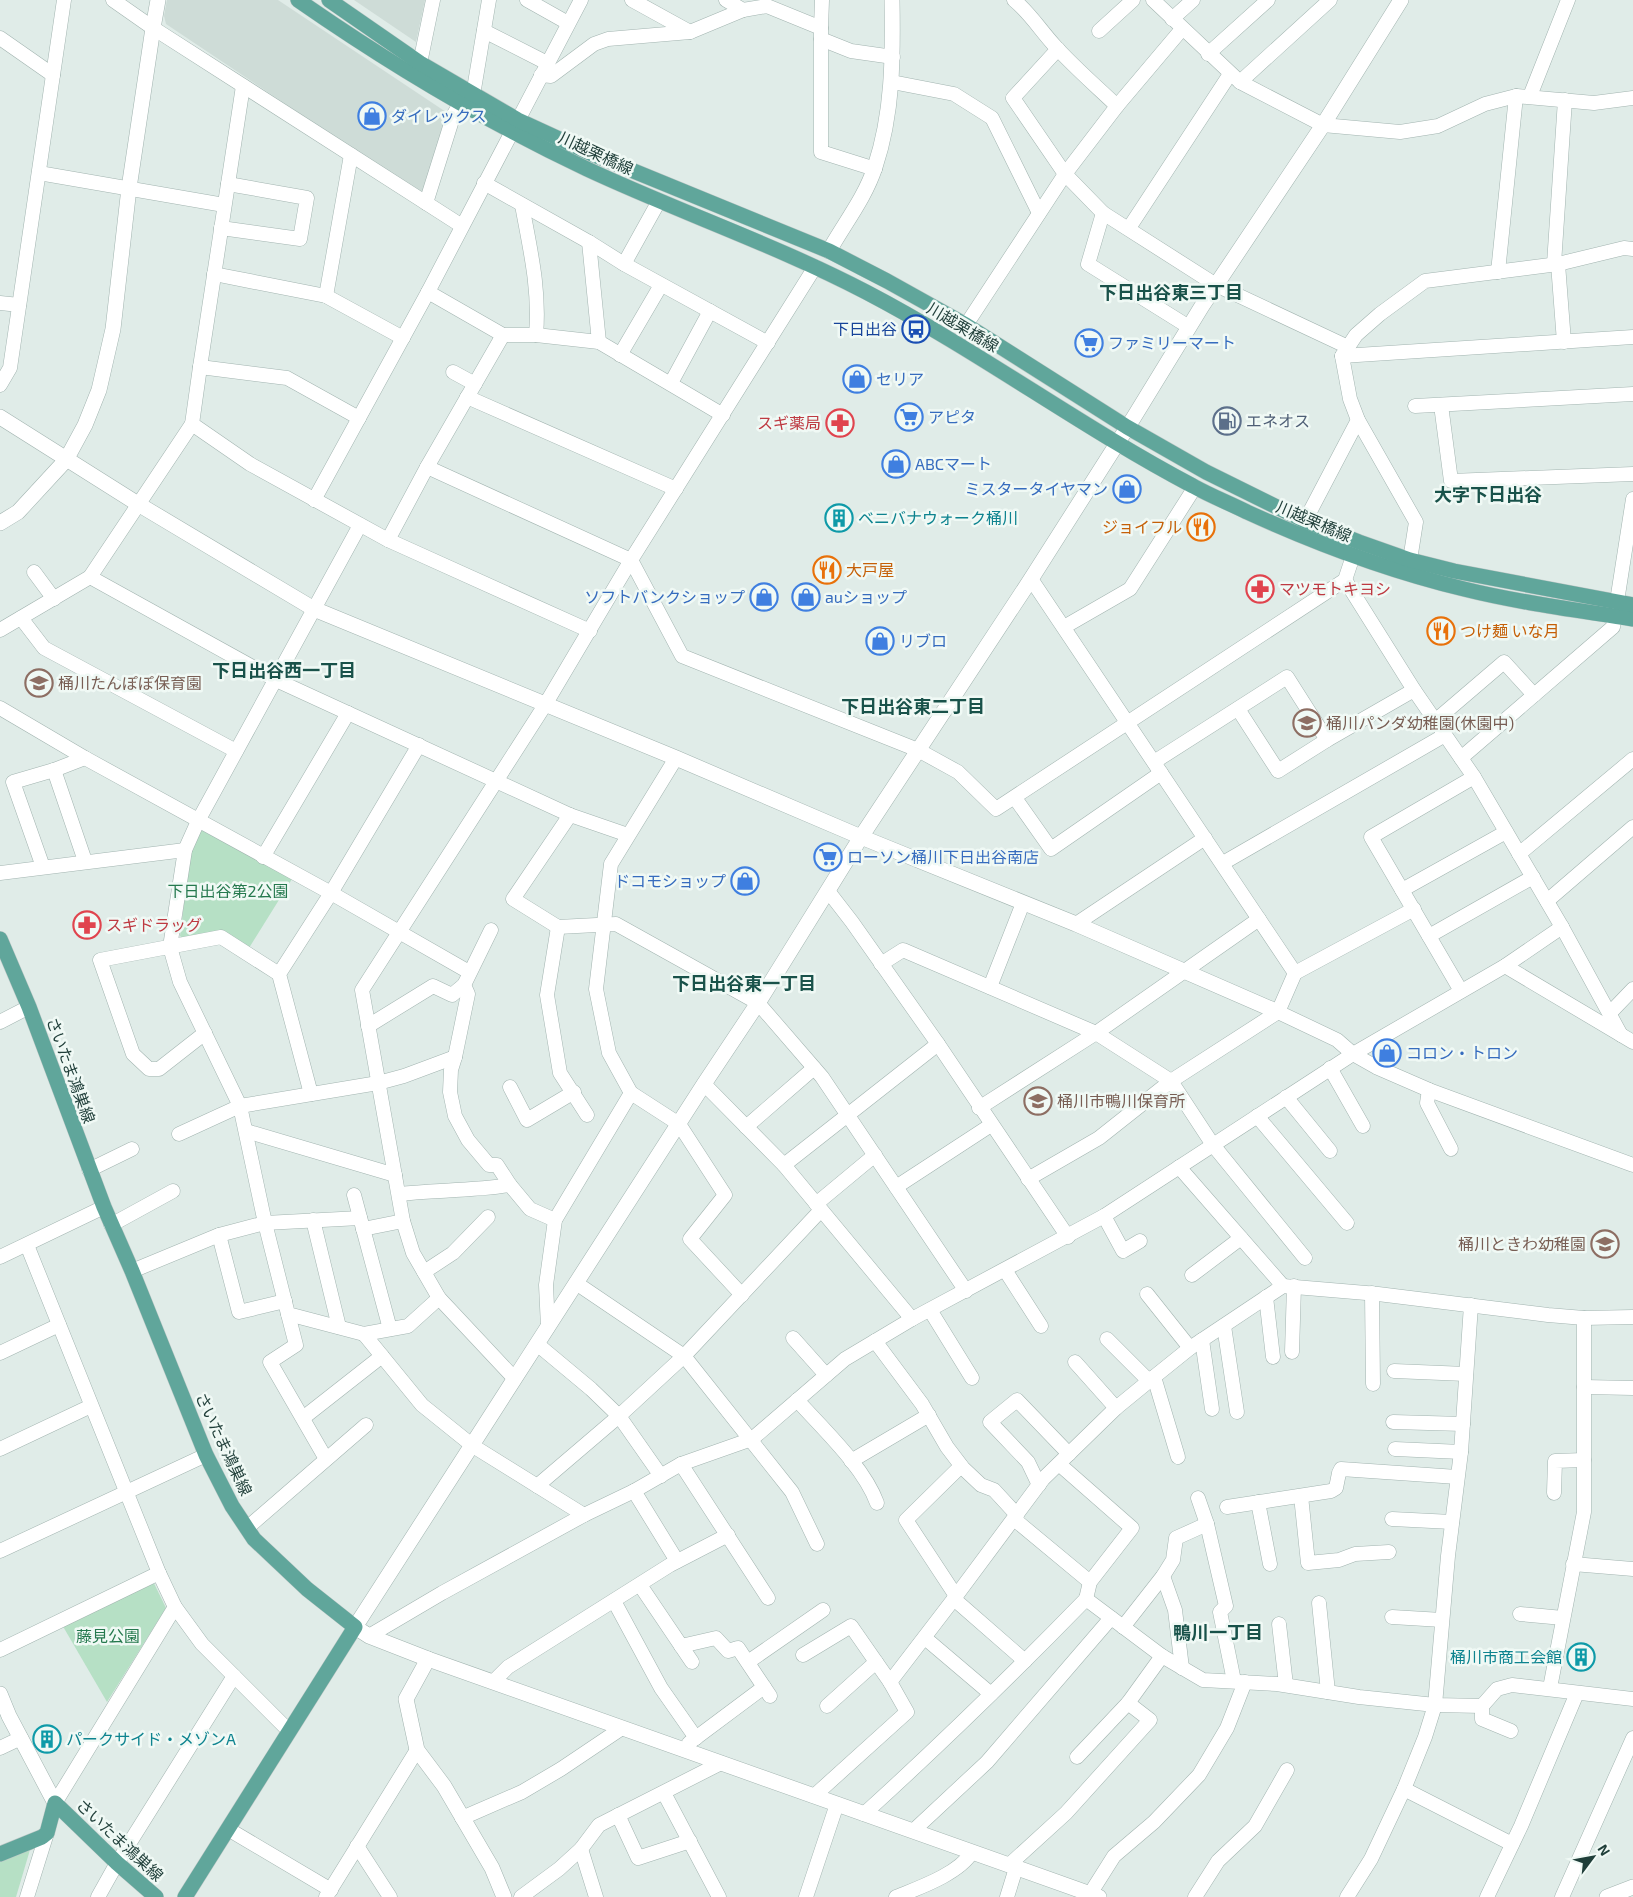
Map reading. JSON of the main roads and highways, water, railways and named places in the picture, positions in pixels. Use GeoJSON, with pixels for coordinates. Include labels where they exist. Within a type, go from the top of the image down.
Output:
{"type":"FeatureCollection","features":[{"type":"Feature","properties":{"kind":"main road","name":"川越栗橋線"},"geometry":{"type":"LineString","coordinates":[[298,0],[380,55],[460,104],[592,154],[829,252],[938,308],[1127,427],[1206,472],[1305,521],[1410,560],[1615,609],[1633,619]]}},
{"type":"Feature","properties":{"kind":"main road","name":"川越栗橋線"},"geometry":{"type":"LineString","coordinates":[[329,0],[420,62],[473,94],[515,126],[659,201],[815,267],[865,292],[950,340],[1118,443],[1195,487],[1298,535],[1353,556],[1424,579],[1467,590],[1516,600],[1615,609],[1633,605]]}},
{"type":"Feature","properties":{"kind":"main road","name":"さいたま鴻巣線"},"geometry":{"type":"LineString","coordinates":[[0,939],[29,1007],[104,1207],[132,1271],[206,1455],[232,1506],[254,1539],[307,1589],[355,1627],[185,1897]]}},
{"type":"Feature","properties":{"kind":"main road","name":"さいたま鴻巣線"},"geometry":{"type":"LineString","coordinates":[[0,1854],[42,1837],[47,1833],[55,1803],[116,1863],[156,1897]]}},
{"type":"Feature","properties":{"kind":"place","name":"ダイレックス"},"geometry":{"type":"Point","coordinates":[372,116]}},
{"type":"Feature","properties":{"kind":"place","name":"下日出谷"},"geometry":{"type":"Point","coordinates":[916,329]}},
{"type":"Feature","properties":{"kind":"place","name":"ファミリーマート"},"geometry":{"type":"Point","coordinates":[1089,343]}},
{"type":"Feature","properties":{"kind":"place","name":"セリア"},"geometry":{"type":"Point","coordinates":[857,379]}},
{"type":"Feature","properties":{"kind":"place","name":"アピタ"},"geometry":{"type":"Point","coordinates":[909,417]}},
{"type":"Feature","properties":{"kind":"place","name":"エネオス"},"geometry":{"type":"Point","coordinates":[1227,421]}},
{"type":"Feature","properties":{"kind":"place","name":"スギ薬局"},"geometry":{"type":"Point","coordinates":[840,423]}},
{"type":"Feature","properties":{"kind":"place","name":"ABCマート"},"geometry":{"type":"Point","coordinates":[896,464]}},
{"type":"Feature","properties":{"kind":"place","name":"ミスタータイヤマン"},"geometry":{"type":"Point","coordinates":[1127,489]}},
{"type":"Feature","properties":{"kind":"place","name":"ベニバナウォーク桶川"},"geometry":{"type":"Point","coordinates":[839,518]}},
{"type":"Feature","properties":{"kind":"place","name":"ジョイフル"},"geometry":{"type":"Point","coordinates":[1201,527]}},
{"type":"Feature","properties":{"kind":"place","name":"大戸屋"},"geometry":{"type":"Point","coordinates":[827,570]}},
{"type":"Feature","properties":{"kind":"place","name":"マツモトキヨシ"},"geometry":{"type":"Point","coordinates":[1260,589]}},
{"type":"Feature","properties":{"kind":"place","name":"ソフトバンクショップ"},"geometry":{"type":"Point","coordinates":[764,597]}},
{"type":"Feature","properties":{"kind":"place","name":"auショップ"},"geometry":{"type":"Point","coordinates":[806,597]}},
{"type":"Feature","properties":{"kind":"place","name":"つけ麺 いな月"},"geometry":{"type":"Point","coordinates":[1441,631]}},
{"type":"Feature","properties":{"kind":"place","name":"リブロ"},"geometry":{"type":"Point","coordinates":[880,641]}},
{"type":"Feature","properties":{"kind":"place","name":"桶川たんぽぽ保育園"},"geometry":{"type":"Point","coordinates":[39,683]}},
{"type":"Feature","properties":{"kind":"place","name":"桶川パンダ幼稚園(休園中)"},"geometry":{"type":"Point","coordinates":[1307,723]}},
{"type":"Feature","properties":{"kind":"place","name":"ローソン桶川下日出谷南店"},"geometry":{"type":"Point","coordinates":[828,857]}},
{"type":"Feature","properties":{"kind":"place","name":"ドコモショップ"},"geometry":{"type":"Point","coordinates":[745,881]}},
{"type":"Feature","properties":{"kind":"place","name":"スギドラッグ"},"geometry":{"type":"Point","coordinates":[87,925]}},
{"type":"Feature","properties":{"kind":"place","name":"コロン・トロン"},"geometry":{"type":"Point","coordinates":[1387,1053]}},
{"type":"Feature","properties":{"kind":"place","name":"桶川市鴨川保育所"},"geometry":{"type":"Point","coordinates":[1038,1101]}},
{"type":"Feature","properties":{"kind":"place","name":"桶川ときわ幼稚園"},"geometry":{"type":"Point","coordinates":[1605,1244]}},
{"type":"Feature","properties":{"kind":"place","name":"桶川市商工会館"},"geometry":{"type":"Point","coordinates":[1581,1657]}},
{"type":"Feature","properties":{"kind":"place","name":"パークサイド・メゾンA"},"geometry":{"type":"Point","coordinates":[47,1739]}},
{"type":"Feature","properties":{"kind":"district","name":"下日出谷東三丁目"},"geometry":{"type":"Point","coordinates":[1171,293]}},
{"type":"Feature","properties":{"kind":"district","name":"大字下日出谷"},"geometry":{"type":"Point","coordinates":[1488,495]}},
{"type":"Feature","properties":{"kind":"district","name":"下日出谷西一丁目"},"geometry":{"type":"Point","coordinates":[284,671]}},
{"type":"Feature","properties":{"kind":"district","name":"下日出谷東二丁目"},"geometry":{"type":"Point","coordinates":[913,707]}},
{"type":"Feature","properties":{"kind":"district","name":"下日出谷東一丁目"},"geometry":{"type":"Point","coordinates":[744,984]}},
{"type":"Feature","properties":{"kind":"district","name":"鴨川一丁目"},"geometry":{"type":"Point","coordinates":[1218,1633]}},
{"type":"Feature","properties":{"kind":"park label","name":"下日出谷第2公園"},"geometry":{"type":"Point","coordinates":[228,891]}},
{"type":"Feature","properties":{"kind":"park label","name":"藤見公園"},"geometry":{"type":"Point","coordinates":[108,1636]}}]}
